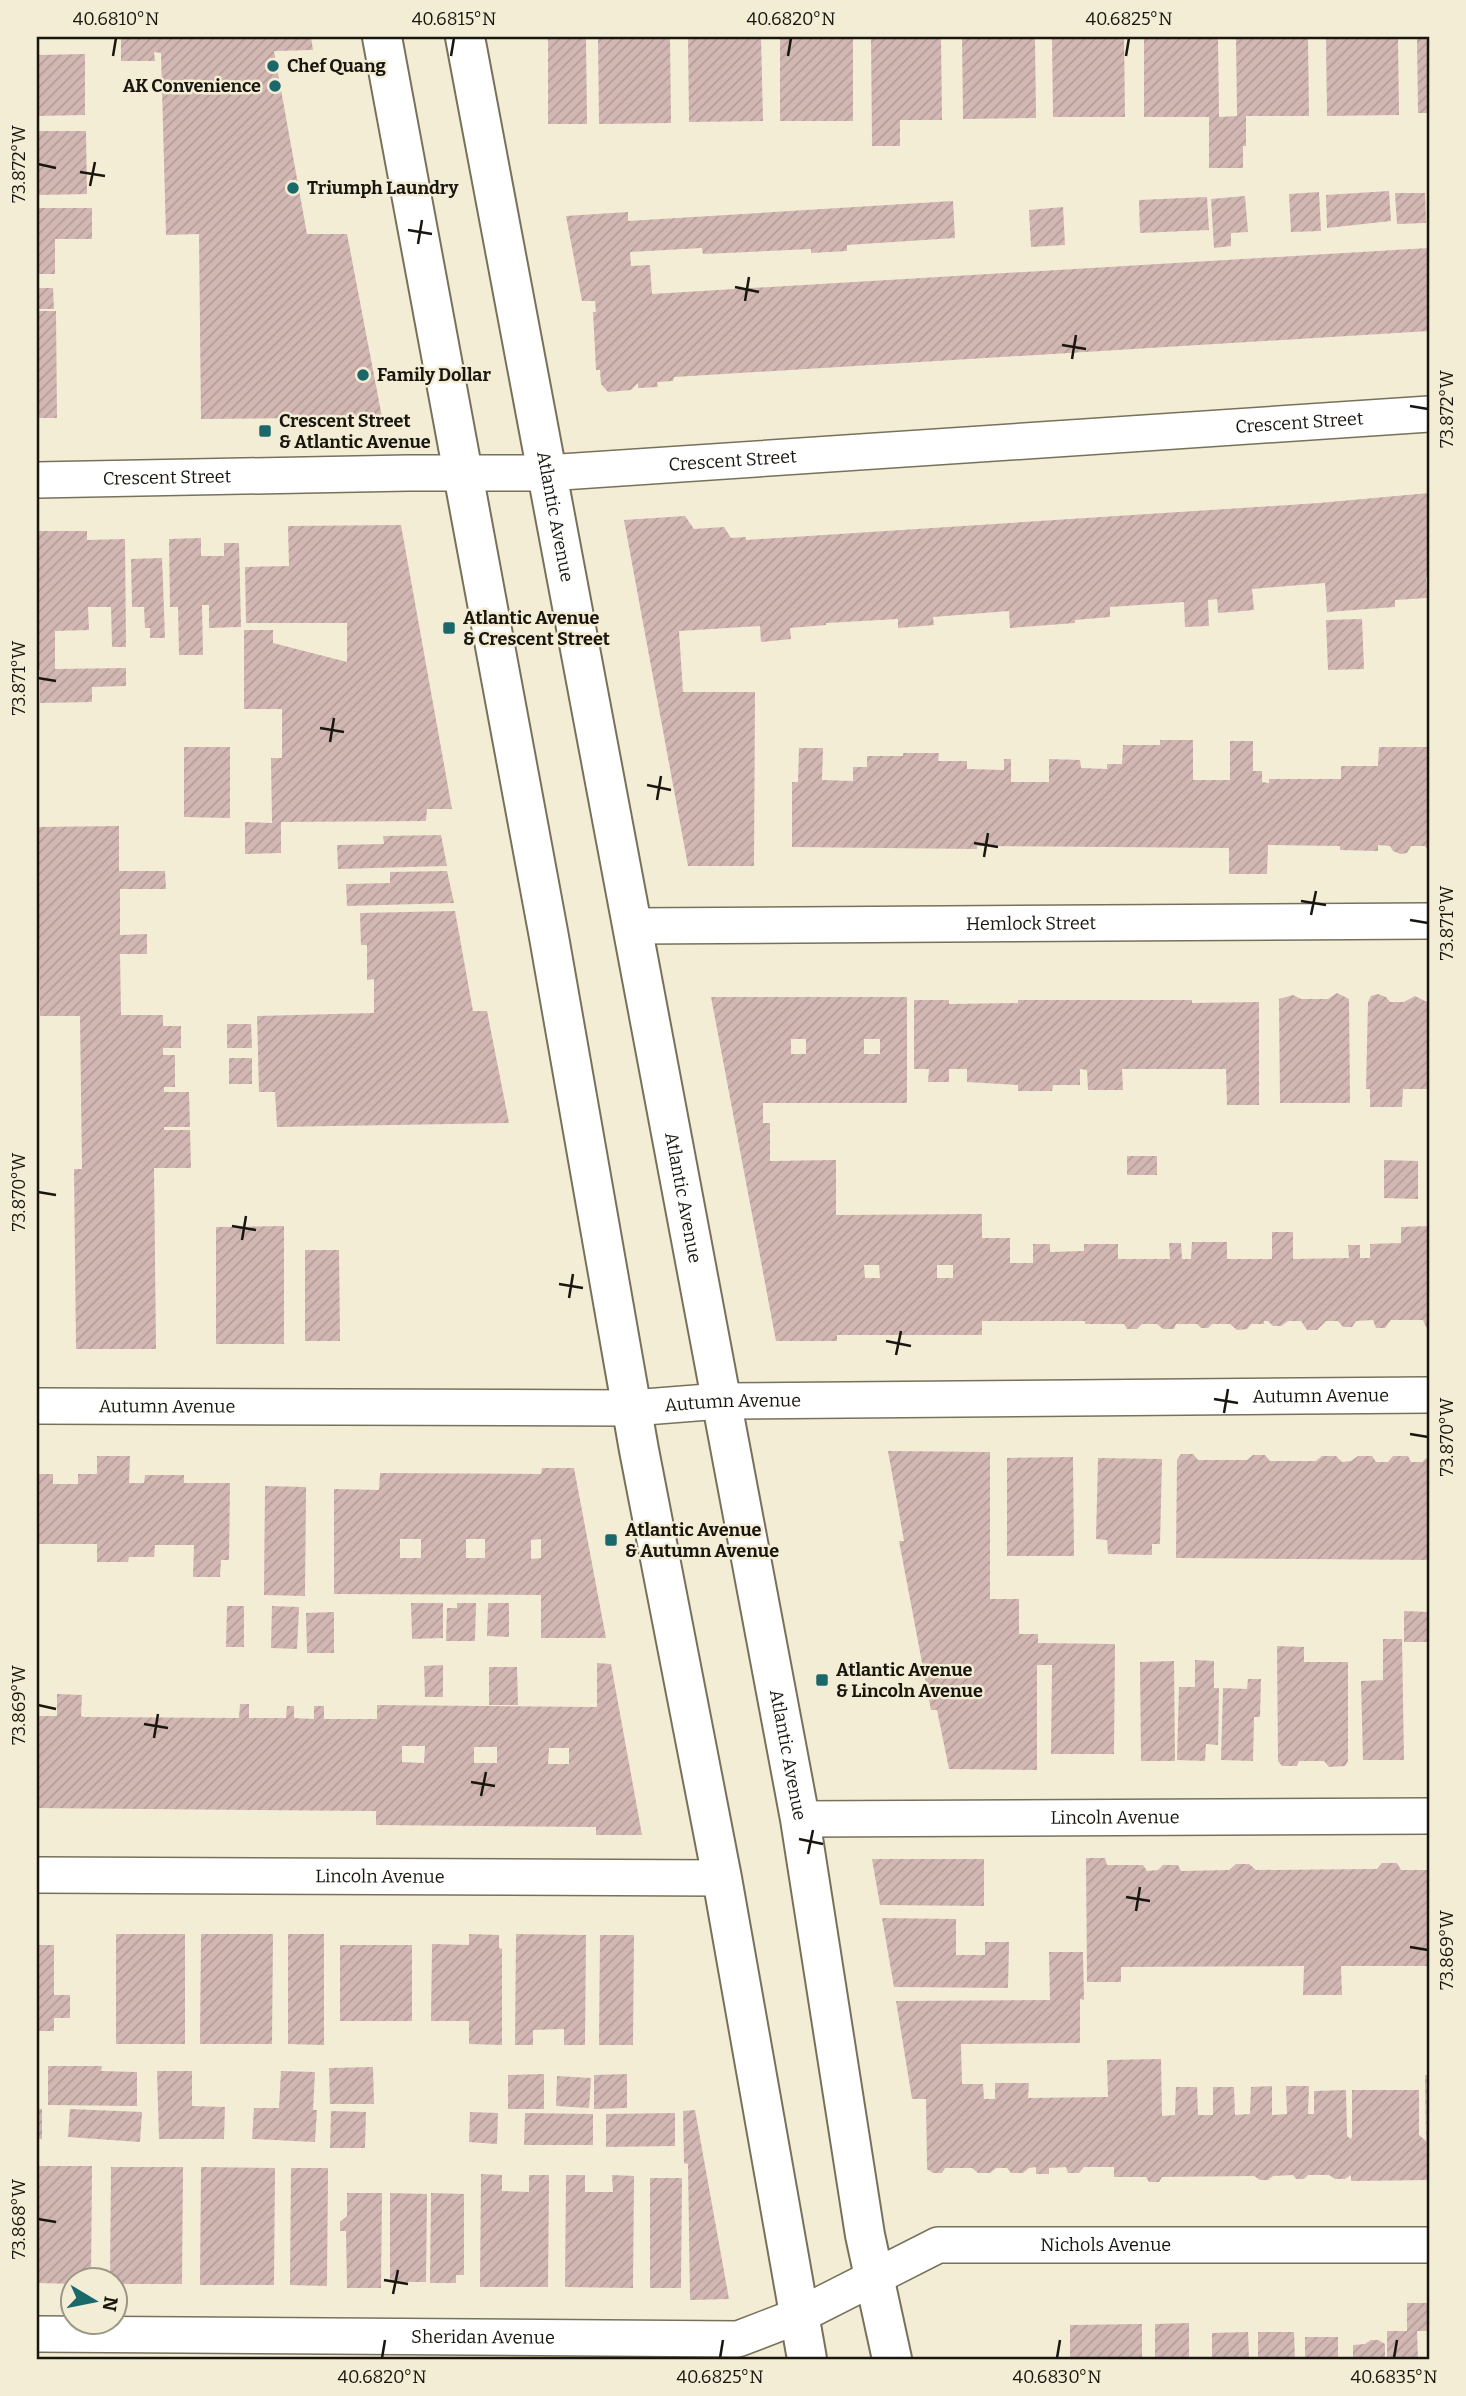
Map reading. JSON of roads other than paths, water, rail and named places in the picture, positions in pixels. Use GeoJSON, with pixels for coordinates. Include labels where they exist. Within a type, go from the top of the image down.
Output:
{"type":"FeatureCollection","features":[{"type":"Feature","properties":{"kind":"main road"},"geometry":{"type":"LineString","coordinates":[[382,37],[549,937],[632,1408],[722,1878],[807,2359]]}},
{"type":"Feature","properties":{"kind":"main road","name":"Atlantic Avenue"},"geometry":{"type":"LineString","coordinates":[[465,37],[800,1819],[874,2277],[892,2359]]}},
{"type":"Feature","properties":{"kind":"street","name":"Crescent Street"},"geometry":{"type":"LineString","coordinates":[[37,480],[546,473],[1429,414]]}},
{"type":"Feature","properties":{"kind":"street","name":"Hemlock Street"},"geometry":{"type":"LineString","coordinates":[[632,926],[1429,921]]}},
{"type":"Feature","properties":{"kind":"street","name":"Autumn Avenue"},"geometry":{"type":"LineString","coordinates":[[37,1405],[632,1408],[721,1401],[1429,1395]]}},
{"type":"Feature","properties":{"kind":"street","name":"Lincoln Avenue"},"geometry":{"type":"LineString","coordinates":[[800,1819],[1429,1816]]}},
{"type":"Feature","properties":{"kind":"street","name":"Lincoln Avenue"},"geometry":{"type":"LineString","coordinates":[[37,1875],[722,1878]]}},
{"type":"Feature","properties":{"kind":"street","name":"Nichols Avenue"},"geometry":{"type":"LineString","coordinates":[[798,2316],[939,2245],[1429,2245]]}},
{"type":"Feature","properties":{"kind":"street","name":"Sheridan Avenue"},"geometry":{"type":"LineString","coordinates":[[37,2334],[738,2339],[798,2316]]}},
{"type":"Feature","properties":{"kind":"place","name":"Chef Quang"},"geometry":{"type":"Point","coordinates":[273,66]}},
{"type":"Feature","properties":{"kind":"place","name":"AK Convenience"},"geometry":{"type":"Point","coordinates":[275,86]}},
{"type":"Feature","properties":{"kind":"place","name":"Triumph Laundry"},"geometry":{"type":"Point","coordinates":[293,188]}},
{"type":"Feature","properties":{"kind":"place","name":"Family Dollar"},"geometry":{"type":"Point","coordinates":[363,375]}},
{"type":"Feature","properties":{"kind":"place","name":"Crescent Street & Atlantic Avenue"},"geometry":{"type":"Point","coordinates":[265,431]}},
{"type":"Feature","properties":{"kind":"place","name":"Atlantic Avenue & Crescent Street"},"geometry":{"type":"Point","coordinates":[449,628]}},
{"type":"Feature","properties":{"kind":"place","name":"Atlantic Avenue & Autumn Avenue"},"geometry":{"type":"Point","coordinates":[611,1540]}},
{"type":"Feature","properties":{"kind":"place","name":"Atlantic Avenue & Lincoln Avenue"},"geometry":{"type":"Point","coordinates":[822,1680]}}]}
